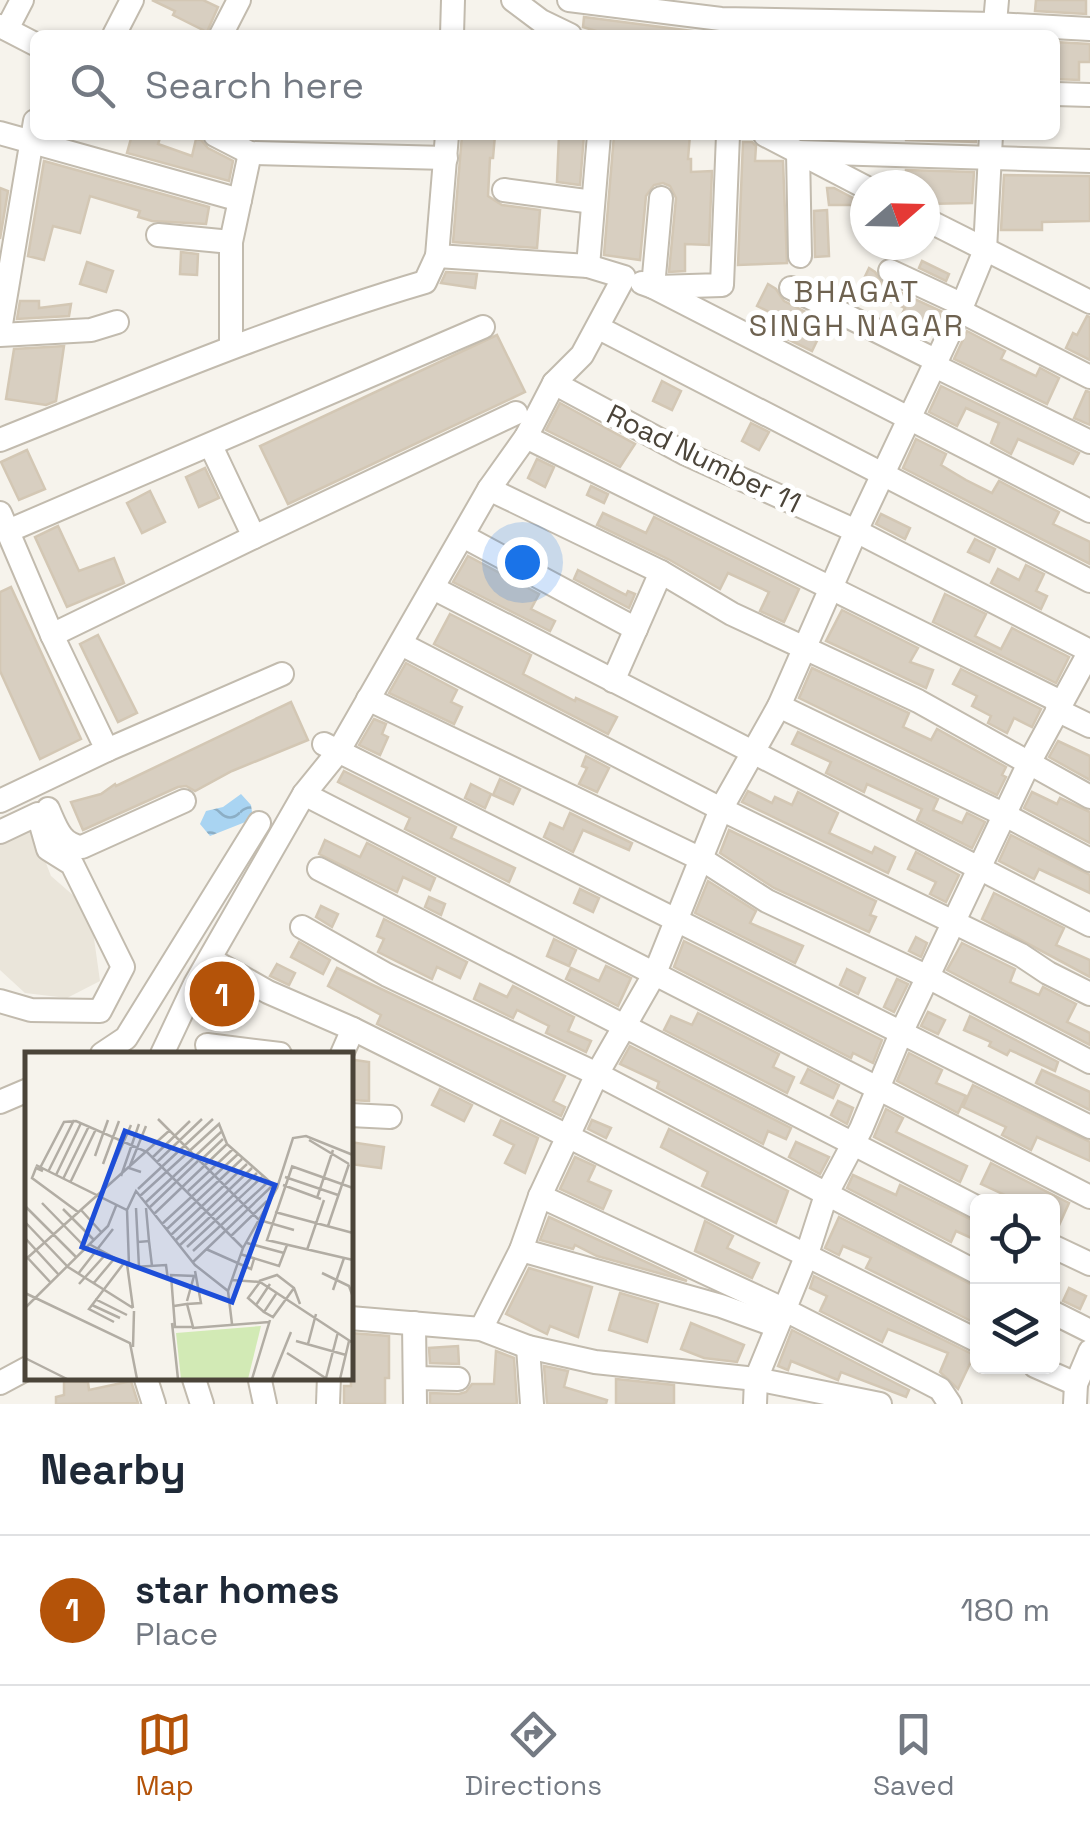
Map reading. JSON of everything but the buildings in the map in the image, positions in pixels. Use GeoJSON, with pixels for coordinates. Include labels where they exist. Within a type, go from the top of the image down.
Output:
{"type":"FeatureCollection","features":[{"type":"Feature","properties":{"kind":"street"},"geometry":{"type":"LineString","coordinates":[[22,0],[4,28],[30,41]]}},
{"type":"Feature","properties":{"kind":"street"},"geometry":{"type":"LineString","coordinates":[[117,30],[132,0]]}},
{"type":"Feature","properties":{"kind":"street"},"geometry":{"type":"LineString","coordinates":[[223,30],[238,0]]}},
{"type":"Feature","properties":{"kind":"street"},"geometry":{"type":"LineString","coordinates":[[452,30],[453,0]]}},
{"type":"Feature","properties":{"kind":"street"},"geometry":{"type":"LineString","coordinates":[[513,0],[540,28]]}},
{"type":"Feature","properties":{"kind":"street"},"geometry":{"type":"LineString","coordinates":[[569,0],[722,19],[995,20],[1090,29]]}},
{"type":"Feature","properties":{"kind":"street"},"geometry":{"type":"LineString","coordinates":[[1060,94],[1090,95]]}},
{"type":"Feature","properties":{"kind":"street"},"geometry":{"type":"LineString","coordinates":[[0,133],[30,131]]}},
{"type":"Feature","properties":{"kind":"street"},"geometry":{"type":"LineString","coordinates":[[30,140],[10,213],[0,332],[77,332],[117,322]]}},
{"type":"Feature","properties":{"kind":"street"},"geometry":{"type":"LineString","coordinates":[[60,140],[240,200]]}},
{"type":"Feature","properties":{"kind":"street"},"geometry":{"type":"LineString","coordinates":[[0,440],[231,347],[425,282],[437,256],[447,147],[250,153],[225,140]]}},
{"type":"Feature","properties":{"kind":"street"},"geometry":{"type":"LineString","coordinates":[[588,266],[599,140]]}},
{"type":"Feature","properties":{"kind":"street"},"geometry":{"type":"LineString","coordinates":[[653,288],[722,285],[728,140]]}},
{"type":"Feature","properties":{"kind":"street"},"geometry":{"type":"LineString","coordinates":[[775,140],[850,179]]}},
{"type":"Feature","properties":{"kind":"street"},"geometry":{"type":"LineString","coordinates":[[798,152],[990,146],[1090,161]]}},
{"type":"Feature","properties":{"kind":"street"},"geometry":{"type":"LineString","coordinates":[[480,1329],[521,1250],[540,1196],[597,1074],[656,973],[721,809],[779,706],[961,308],[985,250],[990,146]]}},
{"type":"Feature","properties":{"kind":"street"},"geometry":{"type":"LineString","coordinates":[[798,152],[800,256]]}},
{"type":"Feature","properties":{"kind":"street"},"geometry":{"type":"LineString","coordinates":[[231,347],[232,242],[250,153]]}},
{"type":"Feature","properties":{"kind":"street"},"geometry":{"type":"LineString","coordinates":[[504,190],[593,202]]}},
{"type":"Feature","properties":{"kind":"street"},"geometry":{"type":"LineString","coordinates":[[653,288],[661,198]]}},
{"type":"Feature","properties":{"kind":"street"},"geometry":{"type":"LineString","coordinates":[[940,226],[1090,302]]}},
{"type":"Feature","properties":{"kind":"street"},"geometry":{"type":"LineString","coordinates":[[158,235],[232,242]]}},
{"type":"Feature","properties":{"kind":"street"},"geometry":{"type":"LineString","coordinates":[[437,256],[588,266],[624,276],[1090,511]]}},
{"type":"Feature","properties":{"kind":"street"},"geometry":{"type":"LineString","coordinates":[[890,271],[1090,377]]}},
{"type":"Feature","properties":{"kind":"street"},"geometry":{"type":"LineString","coordinates":[[163,1052],[210,958],[304,794],[402,645],[554,383],[582,356],[624,276]]}},
{"type":"Feature","properties":{"kind":"street"},"geometry":{"type":"LineString","coordinates":[[791,288],[1090,442]]}},
{"type":"Feature","properties":{"kind":"street"},"geometry":{"type":"LineString","coordinates":[[107,750],[4,522],[211,446],[483,327]]}},
{"type":"Feature","properties":{"kind":"street"},"geometry":{"type":"LineString","coordinates":[[598,328],[1090,582]]}},
{"type":"Feature","properties":{"kind":"street","name":"Road Number 11"},"geometry":{"type":"LineString","coordinates":[[554,383],[686,454],[856,531],[1090,651]]}},
{"type":"Feature","properties":{"kind":"street"},"geometry":{"type":"LineString","coordinates":[[52,635],[516,413]]}},
{"type":"Feature","properties":{"kind":"street"},"geometry":{"type":"LineString","coordinates":[[526,437],[830,588],[1059,706],[1090,726]]}},
{"type":"Feature","properties":{"kind":"street"},"geometry":{"type":"LineString","coordinates":[[211,446],[254,537]]}},
{"type":"Feature","properties":{"kind":"street"},"geometry":{"type":"LineString","coordinates":[[490,490],[661,572],[732,614],[918,701],[1090,796]]}},
{"type":"Feature","properties":{"kind":"street"},"geometry":{"type":"LineString","coordinates":[[464,536],[636,629]]}},
{"type":"Feature","properties":{"kind":"street"},"geometry":{"type":"LineString","coordinates":[[613,681],[661,572]]}},
{"type":"Feature","properties":{"kind":"street"},"geometry":{"type":"LineString","coordinates":[[433,588],[1090,925]]}},
{"type":"Feature","properties":{"kind":"street"},"geometry":{"type":"LineString","coordinates":[[402,645],[721,809],[954,921],[1090,994]]}},
{"type":"Feature","properties":{"kind":"street"},"geometry":{"type":"LineString","coordinates":[[755,1404],[756,1378],[806,1258],[826,1195],[853,1145],[876,1087],[1029,763],[1090,651]]}},
{"type":"Feature","properties":{"kind":"street"},"geometry":{"type":"LineString","coordinates":[[0,801],[282,674]]}},
{"type":"Feature","properties":{"kind":"street"},"geometry":{"type":"LineString","coordinates":[[368,699],[703,860],[767,901],[928,977],[1090,1062]]}},
{"type":"Feature","properties":{"kind":"street"},"geometry":{"type":"LineString","coordinates":[[779,706],[1090,860]]}},
{"type":"Feature","properties":{"kind":"street"},"geometry":{"type":"LineString","coordinates":[[332,749],[1090,1128]]}},
{"type":"Feature","properties":{"kind":"street"},"geometry":{"type":"LineString","coordinates":[[37,783],[58,832],[73,846],[82,847],[184,802]]}},
{"type":"Feature","properties":{"kind":"street"},"geometry":{"type":"LineString","coordinates":[[304,794],[1090,1198]]}},
{"type":"Feature","properties":{"kind":"street"},"geometry":{"type":"LineString","coordinates":[[0,832],[38,814],[48,849],[72,864],[123,966],[100,1011],[31,1010],[0,1001]]}},
{"type":"Feature","properties":{"kind":"street"},"geometry":{"type":"LineString","coordinates":[[105,1052],[126,1038],[258,822]]}},
{"type":"Feature","properties":{"kind":"street"},"geometry":{"type":"LineString","coordinates":[[319,869],[970,1204]]}},
{"type":"Feature","properties":{"kind":"street"},"geometry":{"type":"LineString","coordinates":[[302,927],[387,975],[597,1074],[970,1270]]}},
{"type":"Feature","properties":{"kind":"street"},"geometry":{"type":"LineString","coordinates":[[210,958],[268,992],[354,1029],[970,1338]]}},
{"type":"Feature","properties":{"kind":"street"},"geometry":{"type":"LineString","coordinates":[[343,1052],[354,1029]]}},
{"type":"Feature","properties":{"kind":"street"},"geometry":{"type":"LineString","coordinates":[[206,1045],[264,1052]]}},
{"type":"Feature","properties":{"kind":"street"},"geometry":{"type":"LineString","coordinates":[[0,1102],[25,1091]]}},
{"type":"Feature","properties":{"kind":"street"},"geometry":{"type":"LineString","coordinates":[[352,1115],[390,1117]]}},
{"type":"Feature","properties":{"kind":"street"},"geometry":{"type":"LineString","coordinates":[[540,1196],[780,1318],[940,1390],[950,1404]]}},
{"type":"Feature","properties":{"kind":"street"},"geometry":{"type":"LineString","coordinates":[[521,1250],[721,1306],[780,1318]]}},
{"type":"Feature","properties":{"kind":"street"},"geometry":{"type":"LineString","coordinates":[[1060,1250],[1090,1264]]}},
{"type":"Feature","properties":{"kind":"street"},"geometry":{"type":"LineString","coordinates":[[1060,1316],[1090,1332]]}},
{"type":"Feature","properties":{"kind":"street"},"geometry":{"type":"LineString","coordinates":[[352,1318],[480,1329],[528,1346],[596,1362],[756,1378],[875,1404]]}},
{"type":"Feature","properties":{"kind":"street"},"geometry":{"type":"LineString","coordinates":[[414,1324],[416,1404]]}},
{"type":"Feature","properties":{"kind":"street"},"geometry":{"type":"LineString","coordinates":[[528,1346],[532,1404]]}},
{"type":"Feature","properties":{"kind":"street"},"geometry":{"type":"LineString","coordinates":[[1046,1374],[1075,1394],[1090,1350]]}},
{"type":"Feature","properties":{"kind":"street"},"geometry":{"type":"LineString","coordinates":[[0,1383],[25,1370]]}},
{"type":"Feature","properties":{"kind":"street"},"geometry":{"type":"LineString","coordinates":[[415,1378],[458,1378]]}},
{"type":"Feature","properties":{"kind":"street"},"geometry":{"type":"LineString","coordinates":[[146,1379],[154,1404]]}},
{"type":"Feature","properties":{"kind":"street"},"geometry":{"type":"LineString","coordinates":[[195,1379],[202,1404]]}},
{"type":"Feature","properties":{"kind":"street"},"geometry":{"type":"LineString","coordinates":[[260,1379],[265,1404]]}},
{"type":"Feature","properties":{"kind":"street"},"geometry":{"type":"LineString","coordinates":[[328,1404],[329,1379]]}},
{"type":"Feature","properties":{"kind":"shaded area"},"geometry":{"type":"Polygon","coordinates":[[[32,827],[51,876],[90,910],[100,981],[67,998],[25,993],[0,970],[0,842],[32,827]]]}},
{"type":"Feature","properties":{"kind":"water"},"geometry":{"type":"Polygon","coordinates":[[[241,794],[251,805],[253,819],[210,836],[200,824],[206,811],[223,807],[241,794]]]}},
{"type":"Feature","properties":{"kind":"place","name":"star homes"},"geometry":{"type":"Point","coordinates":[222,994]}},
{"type":"Feature","properties":{"kind":"district","name":"BHAGAT SINGH NAGAR"},"geometry":{"type":"Point","coordinates":[857,309]}}]}
